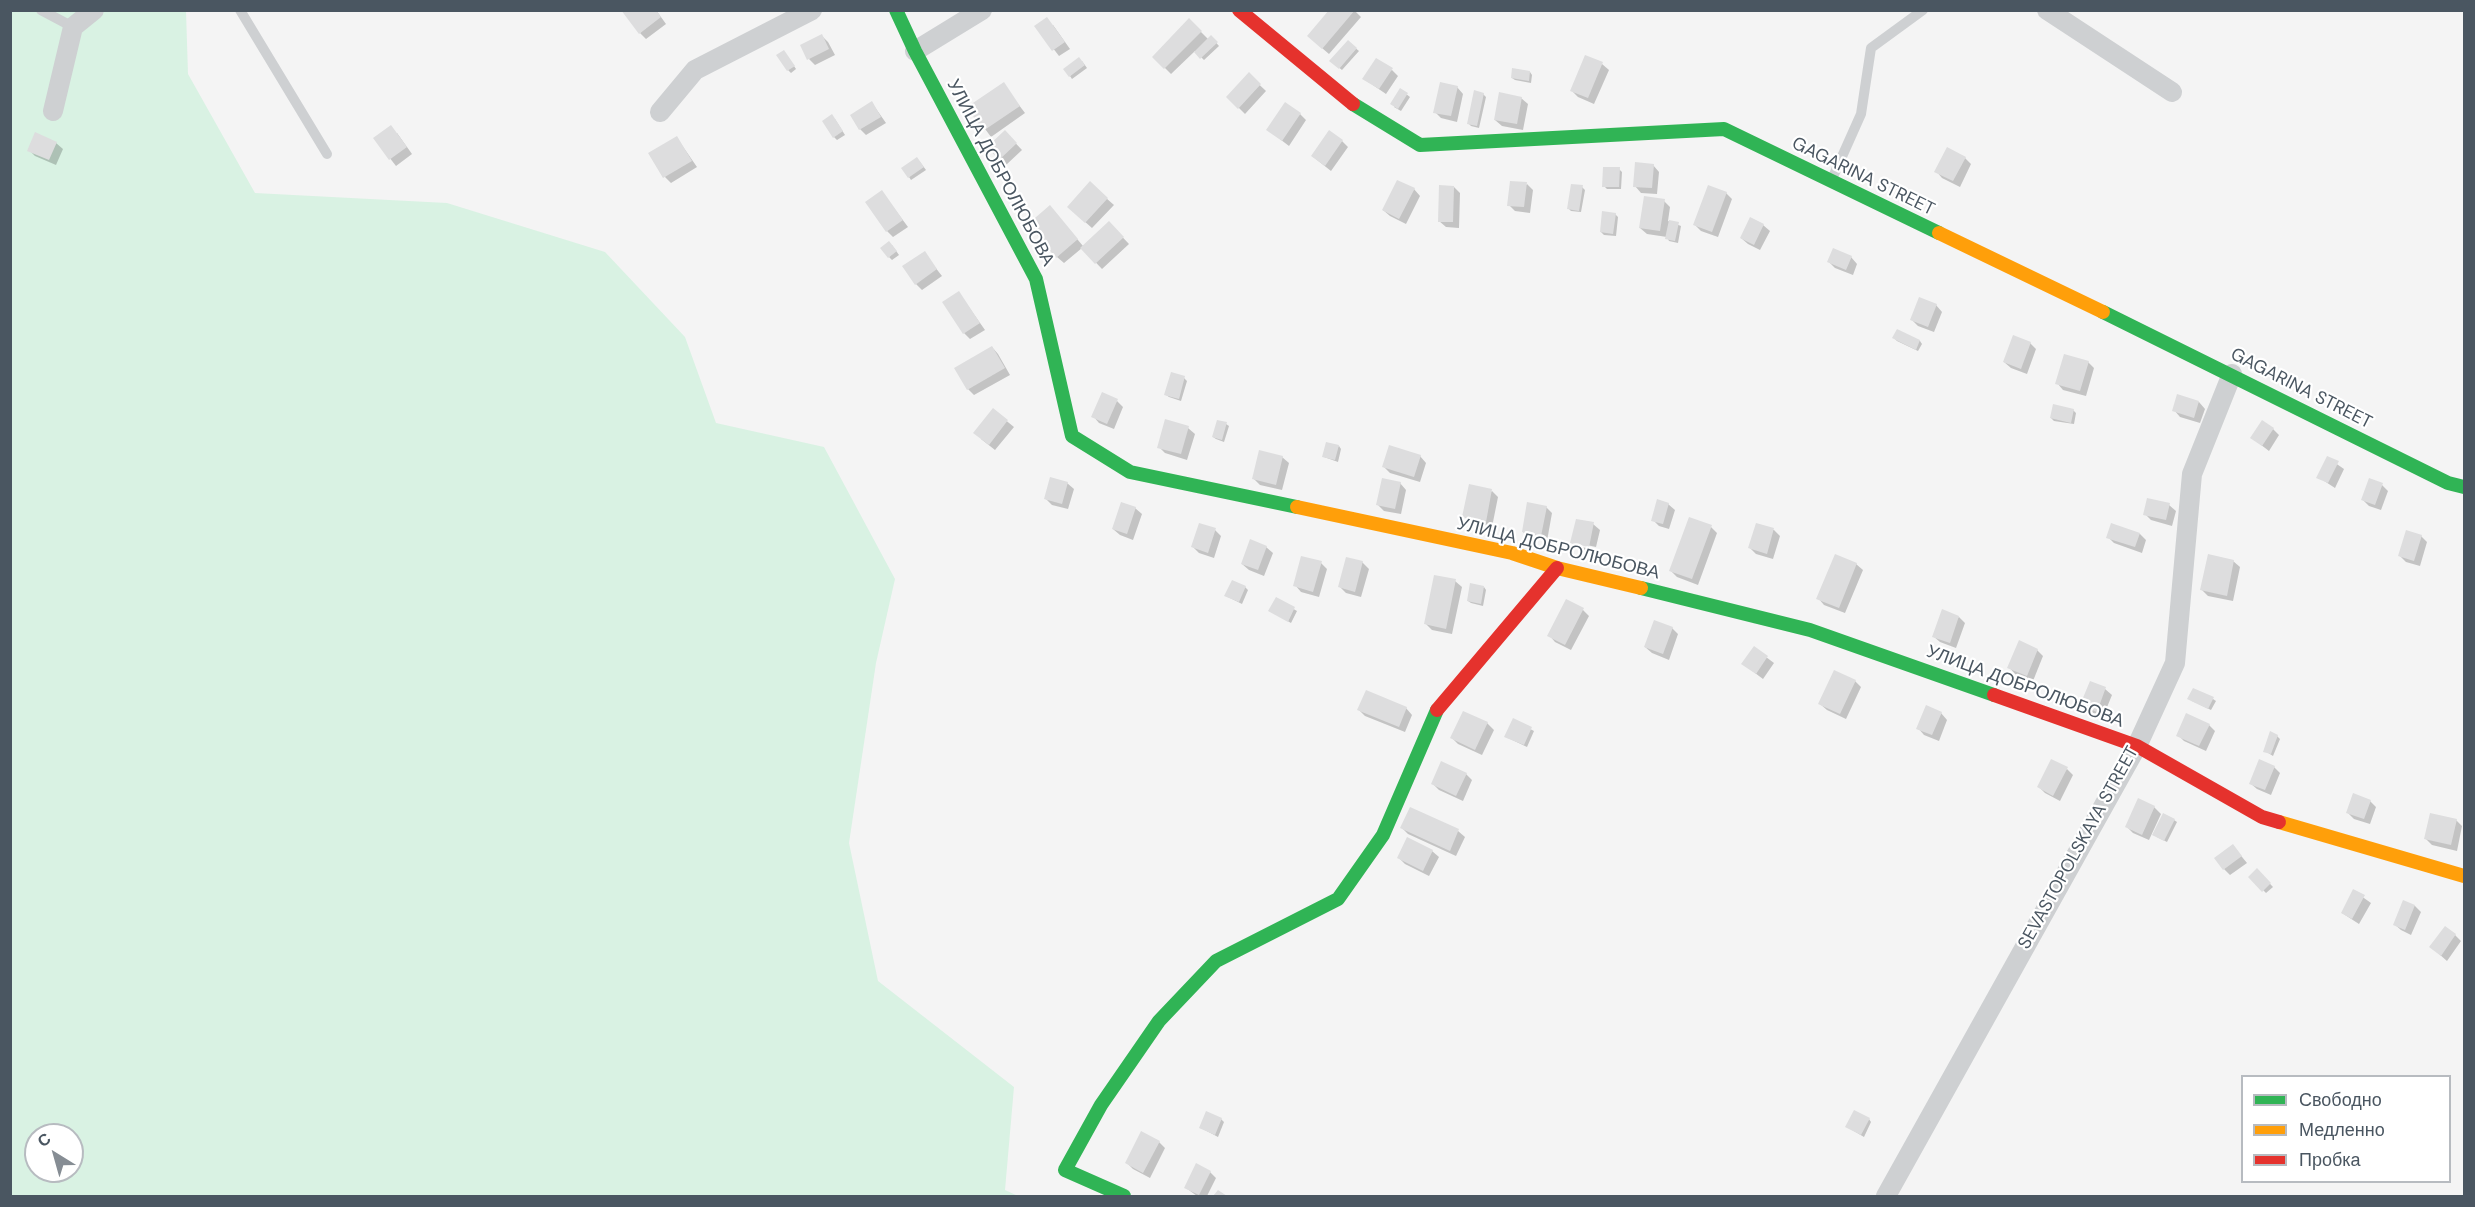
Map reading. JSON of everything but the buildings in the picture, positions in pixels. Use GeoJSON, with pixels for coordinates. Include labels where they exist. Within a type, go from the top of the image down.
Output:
{"type":"FeatureCollection","features":[{"type":"Feature","properties":{"kind":"street"},"geometry":{"type":"LineString","coordinates":[[53,111],[73,27],[94,10]]}},
{"type":"Feature","properties":{"kind":"street"},"geometry":{"type":"LineString","coordinates":[[660,112],[695,70],[812,10]]}},
{"type":"Feature","properties":{"kind":"street","name":"УЛИЦА ДОБРОЛЮБОВА"},"geometry":{"type":"LineString","coordinates":[[896,10],[915,51],[1036,279],[1072,436],[1130,472],[1512,553],[1557,568],[1810,630],[2137,746],[2262,817],[2464,876]]}},
{"type":"Feature","properties":{"kind":"street"},"geometry":{"type":"LineString","coordinates":[[915,51],[982,10]]}},
{"type":"Feature","properties":{"kind":"street","name":"GAGARINA STREET"},"geometry":{"type":"LineString","coordinates":[[1239,10],[1347,100],[1420,145],[1724,129],[2232,374],[2448,483],[2464,487]]}},
{"type":"Feature","properties":{"kind":"street"},"geometry":{"type":"LineString","coordinates":[[2047,10],[2172,92]]}},
{"type":"Feature","properties":{"kind":"street","name":"SEVASTOPOLSKAYA STREET"},"geometry":{"type":"LineString","coordinates":[[1886,1197],[2137,746],[2175,663],[2192,474],[2232,374]]}},
{"type":"Feature","properties":{"kind":"street"},"geometry":{"type":"LineString","coordinates":[[1124,1197],[1065,1170],[1101,1105],[1159,1021],[1216,961],[1338,898],[1383,836],[1412,763],[1438,707],[1557,568]]}},
{"type":"Feature","properties":{"kind":"lane"},"geometry":{"type":"LineString","coordinates":[[41,10],[73,27]]}},
{"type":"Feature","properties":{"kind":"lane"},"geometry":{"type":"LineString","coordinates":[[240,10],[327,154]]}},
{"type":"Feature","properties":{"kind":"lane"},"geometry":{"type":"LineString","coordinates":[[1831,182],[1861,114],[1871,48],[1923,10]]}},
{"type":"Feature","properties":{"kind":"green space"},"geometry":{"type":"Polygon","coordinates":[[[11,11],[186,11],[188,74],[255,193],[447,203],[605,252],[685,337],[716,423],[824,447],[895,579],[876,663],[849,843],[878,981],[1014,1087],[1005,1190],[1018,1196],[11,1196],[11,11]]]}},
{"type":"Feature","properties":{"kind":"traffic: fast"},"geometry":{"type":"LineString","coordinates":[[896,10],[915,51],[1036,279],[1072,436],[1130,472],[1297,507]]}},
{"type":"Feature","properties":{"kind":"traffic: fast"},"geometry":{"type":"LineString","coordinates":[[1353,104],[1420,145],[1724,129],[1939,233]]}},
{"type":"Feature","properties":{"kind":"traffic: fast"},"geometry":{"type":"LineString","coordinates":[[2103,312],[2448,483],[2464,487]]}},
{"type":"Feature","properties":{"kind":"traffic: fast"},"geometry":{"type":"LineString","coordinates":[[1641,588],[1810,630],[1994,695]]}},
{"type":"Feature","properties":{"kind":"traffic: fast"},"geometry":{"type":"LineString","coordinates":[[1124,1196],[1065,1170],[1101,1105],[1159,1021],[1216,961],[1338,899],[1383,835],[1437,710]]}},
{"type":"Feature","properties":{"kind":"traffic: slow"},"geometry":{"type":"LineString","coordinates":[[1939,233],[2103,312]]}},
{"type":"Feature","properties":{"kind":"traffic: slow"},"geometry":{"type":"LineString","coordinates":[[1297,507],[1512,553],[1557,568],[1641,588]]}},
{"type":"Feature","properties":{"kind":"traffic: slow"},"geometry":{"type":"LineString","coordinates":[[2279,822],[2464,876]]}},
{"type":"Feature","properties":{"kind":"traffic: jam"},"geometry":{"type":"LineString","coordinates":[[1239,10],[1353,104]]}},
{"type":"Feature","properties":{"kind":"traffic: jam"},"geometry":{"type":"LineString","coordinates":[[1437,710],[1557,568]]}},
{"type":"Feature","properties":{"kind":"traffic: jam"},"geometry":{"type":"LineString","coordinates":[[1994,695],[2137,746],[2262,817],[2279,822]]}}]}
